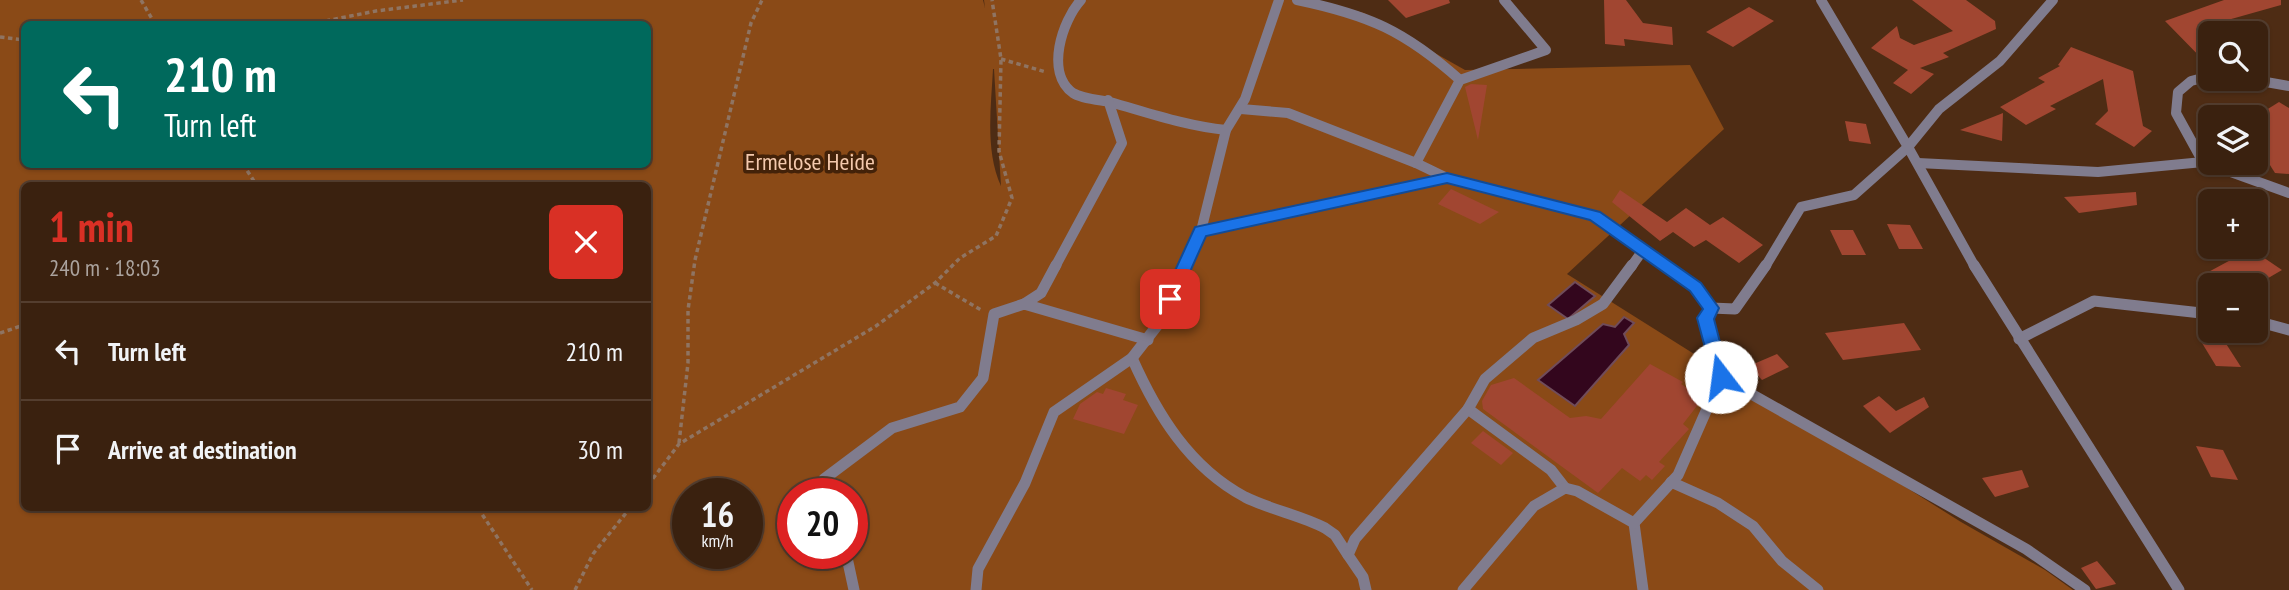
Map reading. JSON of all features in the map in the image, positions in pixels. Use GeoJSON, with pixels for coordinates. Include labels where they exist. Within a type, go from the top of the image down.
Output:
{"type":"FeatureCollection","features":[{"type":"Feature","properties":{"kind":"lane"},"geometry":{"type":"LineString","coordinates":[[1081,0],[1072,8],[1060,43],[1060,76],[1074,94],[1108,100],[1191,128],[1226,130]]}},
{"type":"Feature","properties":{"kind":"lane"},"geometry":{"type":"LineString","coordinates":[[976,590],[978,569],[1025,483],[1054,412],[1095,381],[1132,358],[1160,322],[1200,231],[1226,130],[1241,109],[1279,0]]}},
{"type":"Feature","properties":{"kind":"lane"},"geometry":{"type":"LineString","coordinates":[[1297,0],[1359,12],[1398,31],[1425,48],[1460,80]]}},
{"type":"Feature","properties":{"kind":"lane"},"geometry":{"type":"LineString","coordinates":[[1416,163],[1460,80],[1546,50],[1504,0]]}},
{"type":"Feature","properties":{"kind":"lane"},"geometry":{"type":"LineString","coordinates":[[1821,0],[2019,339],[2179,590]]}},
{"type":"Feature","properties":{"kind":"lane"},"geometry":{"type":"LineString","coordinates":[[1711,308],[1735,309],[1786,236],[1801,207],[1854,195],[1908,146],[1939,108],[2000,61],[2048,1]]}},
{"type":"Feature","properties":{"kind":"lane"},"geometry":{"type":"LineString","coordinates":[[2198,79],[2191,81],[2178,92],[2176,113],[2198,153]]}},
{"type":"Feature","properties":{"kind":"lane"},"geometry":{"type":"LineString","coordinates":[[2268,82],[2289,86]]}},
{"type":"Feature","properties":{"kind":"lane"},"geometry":{"type":"LineString","coordinates":[[825,478],[892,428],[960,407],[984,378],[987,342],[994,314],[1024,304],[1041,293],[1122,143],[1108,100]]}},
{"type":"Feature","properties":{"kind":"lane"},"geometry":{"type":"LineString","coordinates":[[1241,109],[1288,113],[1416,163],[1447,178],[1595,216],[1696,287],[1711,308]]}},
{"type":"Feature","properties":{"kind":"lane"},"geometry":{"type":"LineString","coordinates":[[1918,163],[2098,172],[2198,162]]}},
{"type":"Feature","properties":{"kind":"lane"},"geometry":{"type":"LineString","coordinates":[[2239,175],[2289,193]]}},
{"type":"Feature","properties":{"kind":"lane"},"geometry":{"type":"LineString","coordinates":[[1200,231],[1447,178]]}},
{"type":"Feature","properties":{"kind":"lane"},"geometry":{"type":"LineString","coordinates":[[1348,555],[1355,539],[1468,409],[1485,379],[1506,358],[1533,338],[1576,320],[1603,304],[1643,250]]}},
{"type":"Feature","properties":{"kind":"lane"},"geometry":{"type":"LineString","coordinates":[[2019,339],[2094,301],[2198,313]]}},
{"type":"Feature","properties":{"kind":"lane"},"geometry":{"type":"LineString","coordinates":[[1024,304],[1147,340]]}},
{"type":"Feature","properties":{"kind":"lane"},"geometry":{"type":"LineString","coordinates":[[1643,590],[1634,523],[1678,475],[1721,377],[1705,318],[1711,308]]}},
{"type":"Feature","properties":{"kind":"lane"},"geometry":{"type":"LineString","coordinates":[[2268,324],[2289,330]]}},
{"type":"Feature","properties":{"kind":"lane"},"geometry":{"type":"LineString","coordinates":[[1132,358],[1146,392],[1172,434],[1199,466],[1245,497],[1334,533],[1363,577],[1366,590]]}},
{"type":"Feature","properties":{"kind":"lane"},"geometry":{"type":"LineString","coordinates":[[1721,377],[2026,549],[2085,590]]}},
{"type":"Feature","properties":{"kind":"lane"},"geometry":{"type":"LineString","coordinates":[[1468,409],[1551,470],[1565,488],[1577,491],[1634,523]]}},
{"type":"Feature","properties":{"kind":"lane"},"geometry":{"type":"LineString","coordinates":[[1671,482],[1709,498],[1753,526],[1782,561],[1818,590]]}},
{"type":"Feature","properties":{"kind":"lane"},"geometry":{"type":"LineString","coordinates":[[1463,590],[1534,506],[1565,488]]}},
{"type":"Feature","properties":{"kind":"lane"},"geometry":{"type":"LineString","coordinates":[[849,569],[854,590]]}},
{"type":"Feature","properties":{"kind":"path"},"geometry":{"type":"LineString","coordinates":[[141,0],[153,21]]}},
{"type":"Feature","properties":{"kind":"path"},"geometry":{"type":"LineString","coordinates":[[326,21],[463,0]]}},
{"type":"Feature","properties":{"kind":"path"},"geometry":{"type":"LineString","coordinates":[[679,444],[688,363],[688,310],[695,260],[747,36],[762,0]]}},
{"type":"Feature","properties":{"kind":"path"},"geometry":{"type":"LineString","coordinates":[[651,481],[679,444],[876,326],[935,282],[960,258],[996,236],[1012,198],[999,151],[1001,59],[992,0]]}},
{"type":"Feature","properties":{"kind":"path"},"geometry":{"type":"LineString","coordinates":[[0,37],[21,40]]}},
{"type":"Feature","properties":{"kind":"path"},"geometry":{"type":"LineString","coordinates":[[1001,59],[1060,76]]}},
{"type":"Feature","properties":{"kind":"path"},"geometry":{"type":"LineString","coordinates":[[935,282],[974,309],[994,314]]}},
{"type":"Feature","properties":{"kind":"path"},"geometry":{"type":"LineString","coordinates":[[0,332],[21,326]]}},
{"type":"Feature","properties":{"kind":"path"},"geometry":{"type":"LineString","coordinates":[[480,511],[532,590]]}},
{"type":"Feature","properties":{"kind":"path"},"geometry":{"type":"LineString","coordinates":[[575,590],[593,554],[628,511]]}},
{"type":"Feature","properties":{"kind":"green space","name":"Ermelose Heide"},"geometry":{"type":"Polygon","coordinates":[[[0,0],[983,0],[985,8],[984,0],[1307,0],[1364,13],[1465,70],[1690,65],[1724,129],[1567,274],[1961,522],[2045,570],[2073,590],[0,590],[0,0]],[[994,69],[990,114],[991,144],[1001,186],[994,69]]]}},
{"type":"Feature","properties":{"kind":"shaded area"},"geometry":{"type":"Polygon","coordinates":[[[1575,282],[1595,296],[1568,319],[1548,305],[1575,282]]]}},
{"type":"Feature","properties":{"kind":"shaded area"},"geometry":{"type":"Polygon","coordinates":[[[1624,317],[1634,323],[1624,334],[1629,345],[1575,406],[1538,380],[1603,324],[1615,327],[1624,317]]]}},
{"type":"Feature","properties":{"kind":"building"},"geometry":{"type":"Polygon","coordinates":[[[1388,0],[1449,0],[1450,3],[1406,18],[1388,0]]]}},
{"type":"Feature","properties":{"kind":"building"},"geometry":{"type":"Polygon","coordinates":[[[1604,0],[1626,0],[1643,23],[1672,27],[1673,45],[1624,39],[1625,46],[1605,44],[1604,0]]]}},
{"type":"Feature","properties":{"kind":"building"},"geometry":{"type":"Polygon","coordinates":[[[1912,0],[1966,0],[1995,21],[1996,29],[1943,53],[1949,57],[1920,68],[1934,74],[1911,94],[1893,83],[1908,70],[1871,48],[1897,26],[1900,38],[1914,45],[1953,31],[1912,0]]]}},
{"type":"Feature","properties":{"kind":"building"},"geometry":{"type":"Polygon","coordinates":[[[2224,0],[2281,0],[2281,5],[2224,21],[2198,21],[2198,55],[2165,21],[2224,0]]]}},
{"type":"Feature","properties":{"kind":"building"},"geometry":{"type":"Polygon","coordinates":[[[1749,7],[1774,21],[1733,47],[1706,32],[1749,7]]]}},
{"type":"Feature","properties":{"kind":"building"},"geometry":{"type":"Polygon","coordinates":[[[2071,47],[2133,71],[2143,126],[2152,131],[2134,147],[2095,124],[2108,111],[2103,79],[2050,106],[2056,109],[2026,125],[2000,107],[2045,82],[2038,78],[2060,66],[2058,65],[2071,47]]]}},
{"type":"Feature","properties":{"kind":"building"},"geometry":{"type":"Polygon","coordinates":[[[1471,84],[1487,85],[1478,140],[1465,87],[1471,84]]]}},
{"type":"Feature","properties":{"kind":"building"},"geometry":{"type":"Polygon","coordinates":[[[2279,102],[2289,108],[2289,174],[2275,173],[2268,162],[2268,109],[2279,102]]]}},
{"type":"Feature","properties":{"kind":"building"},"geometry":{"type":"Polygon","coordinates":[[[2003,113],[2002,141],[1960,130],[2003,113]]]}},
{"type":"Feature","properties":{"kind":"building"},"geometry":{"type":"Polygon","coordinates":[[[1845,121],[1866,124],[1871,144],[1849,141],[1845,121]]]}},
{"type":"Feature","properties":{"kind":"building"},"geometry":{"type":"Polygon","coordinates":[[[1451,189],[1499,212],[1480,224],[1438,204],[1451,189]]]}},
{"type":"Feature","properties":{"kind":"building"},"geometry":{"type":"Polygon","coordinates":[[[1620,190],[1667,222],[1686,208],[1710,225],[1723,217],[1763,245],[1739,263],[1706,240],[1694,247],[1673,232],[1660,241],[1612,202],[1620,190]]]}},
{"type":"Feature","properties":{"kind":"building"},"geometry":{"type":"Polygon","coordinates":[[[2136,192],[2137,205],[2079,213],[2064,197],[2136,192]]]}},
{"type":"Feature","properties":{"kind":"building"},"geometry":{"type":"Polygon","coordinates":[[[1887,224],[1910,225],[1923,249],[1899,249],[1887,224]]]}},
{"type":"Feature","properties":{"kind":"building"},"geometry":{"type":"Polygon","coordinates":[[[1830,230],[1853,230],[1866,255],[1842,255],[1830,230]]]}},
{"type":"Feature","properties":{"kind":"building"},"geometry":{"type":"Polygon","coordinates":[[[2232,259],[2266,259],[2282,270],[2268,278],[2268,273],[2207,273],[2232,259]]]}},
{"type":"Feature","properties":{"kind":"building"},"geometry":{"type":"Polygon","coordinates":[[[1904,323],[1921,350],[1843,360],[1825,333],[1904,323]]]}},
{"type":"Feature","properties":{"kind":"building"},"geometry":{"type":"Polygon","coordinates":[[[2202,343],[2226,343],[2241,367],[2216,366],[2202,343]]]}},
{"type":"Feature","properties":{"kind":"building"},"geometry":{"type":"Polygon","coordinates":[[[1777,354],[1789,367],[1762,380],[1749,366],[1777,354]]]}},
{"type":"Feature","properties":{"kind":"building"},"geometry":{"type":"Polygon","coordinates":[[[1650,364],[1683,382],[1681,384],[1703,398],[1683,424],[1689,429],[1659,462],[1665,466],[1652,480],[1646,475],[1640,481],[1622,468],[1598,493],[1483,409],[1482,401],[1491,385],[1514,378],[1570,418],[1586,416],[1601,419],[1650,364]]]}},
{"type":"Feature","properties":{"kind":"building"},"geometry":{"type":"Polygon","coordinates":[[[1106,388],[1126,394],[1123,400],[1138,405],[1124,434],[1073,419],[1080,404],[1097,392],[1103,394],[1106,388]]]}},
{"type":"Feature","properties":{"kind":"building"},"geometry":{"type":"Polygon","coordinates":[[[1879,396],[1896,411],[1924,397],[1929,407],[1890,433],[1863,406],[1879,396]]]}},
{"type":"Feature","properties":{"kind":"building"},"geometry":{"type":"Polygon","coordinates":[[[1483,431],[1513,453],[1501,465],[1471,443],[1483,431]]]}},
{"type":"Feature","properties":{"kind":"building"},"geometry":{"type":"Polygon","coordinates":[[[2196,446],[2223,450],[2238,480],[2211,477],[2196,446]]]}},
{"type":"Feature","properties":{"kind":"building"},"geometry":{"type":"Polygon","coordinates":[[[2022,470],[2029,487],[1995,497],[1982,478],[2022,470]]]}},
{"type":"Feature","properties":{"kind":"building"},"geometry":{"type":"Polygon","coordinates":[[[2097,561],[2116,584],[2096,589],[2081,568],[2097,561]]]}},
{"type":"Feature","properties":{"kind":"route"},"geometry":{"type":"LineString","coordinates":[[1170,299],[1200,231],[1447,178],[1595,216],[1696,287],[1711,308],[1705,318],[1721,377]]}}]}
